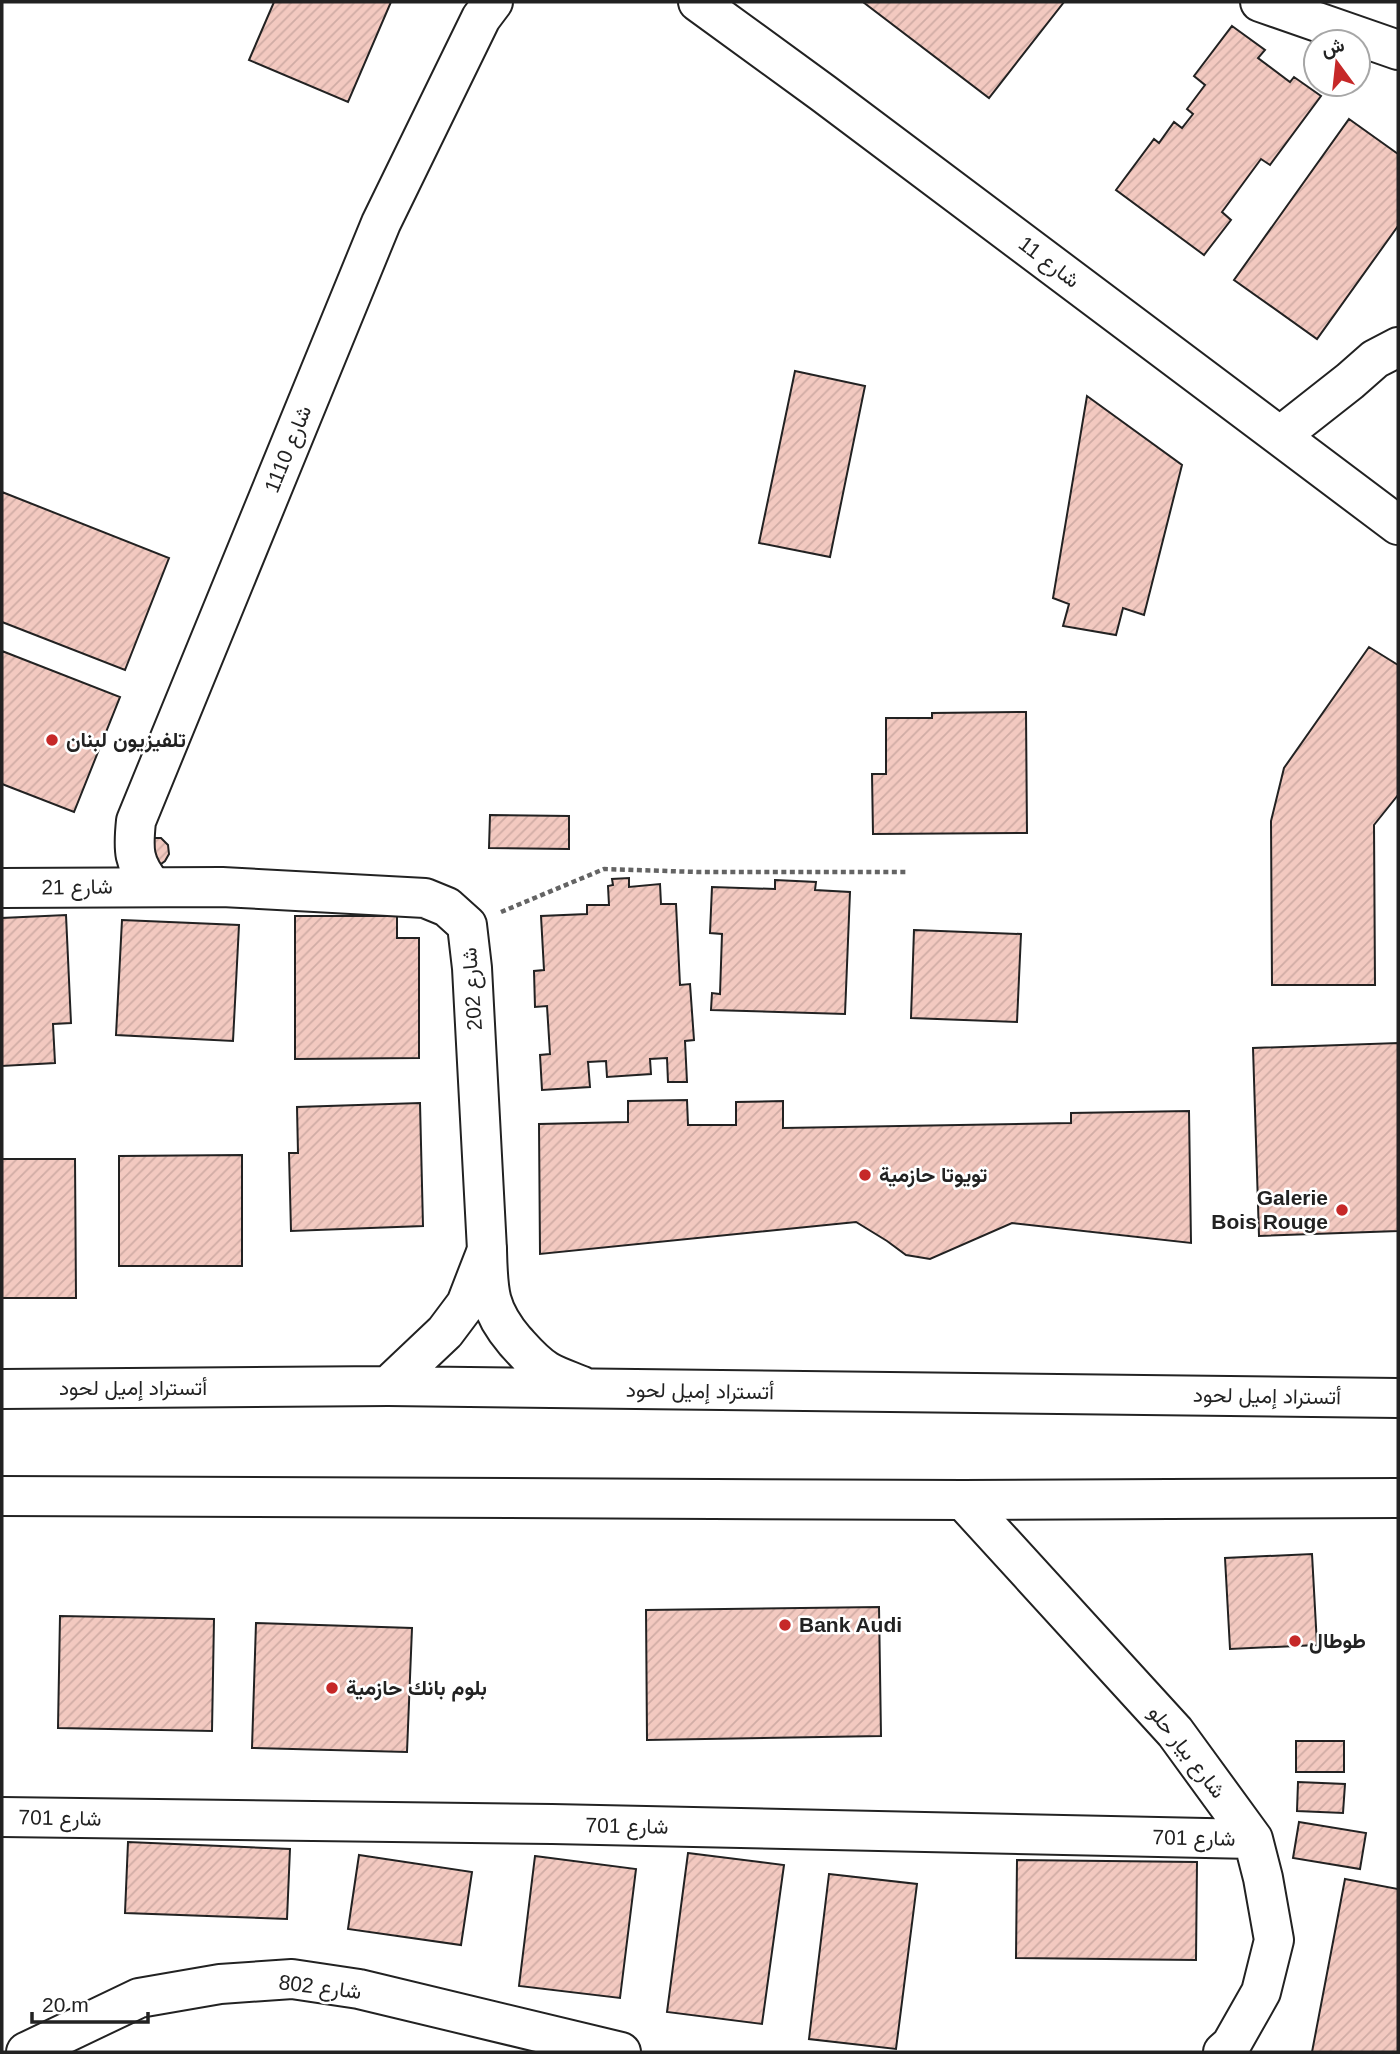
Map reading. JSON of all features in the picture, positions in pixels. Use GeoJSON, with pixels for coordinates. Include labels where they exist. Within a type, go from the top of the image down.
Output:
{"type":"FeatureCollection","features":[{"type":"Feature","properties":{"kind":"main road","name":"شارع 11"},"geometry":{"type":"LineString","coordinates":[[698,2],[1398,524]]}},
{"type":"Feature","properties":{"kind":"main road"},"geometry":{"type":"LineString","coordinates":[[1260,2],[1398,50]]}},
{"type":"Feature","properties":{"kind":"main road","name":"شارع 1110"},"geometry":{"type":"LineString","coordinates":[[152,886],[141,872],[134,852],[136,821],[381,223],[486,7]]}},
{"type":"Feature","properties":{"kind":"main road"},"geometry":{"type":"LineString","coordinates":[[1280,436],[1376,359],[1398,347]]}},
{"type":"Feature","properties":{"kind":"main road","name":"شارع 21"},"geometry":{"type":"LineString","coordinates":[[2,888],[152,886]]}},
{"type":"Feature","properties":{"kind":"main road","name":"شارع 202"},"geometry":{"type":"LineString","coordinates":[[152,886],[425,898],[447,907],[467,925],[472,968],[488,1282],[493,1307],[502,1327],[528,1357],[547,1371],[590,1390]]}},
{"type":"Feature","properties":{"kind":"main road"},"geometry":{"type":"LineString","coordinates":[[388,1386],[444,1332],[466,1304],[487,1250]]}},
{"type":"Feature","properties":{"kind":"main road","name":"أتستراد إميل لحود"},"geometry":{"type":"LineString","coordinates":[[2,1389],[388,1386],[1398,1398]]}},
{"type":"Feature","properties":{"kind":"main road"},"geometry":{"type":"LineString","coordinates":[[2,1496],[963,1500],[1398,1498]]}},
{"type":"Feature","properties":{"kind":"main road","name":"شارع بيار حلو"},"geometry":{"type":"LineString","coordinates":[[963,1500],[1175,1732],[1253,1839],[1264,1878],[1274,1940],[1261,1992],[1231,2045],[1223,2052]]}},
{"type":"Feature","properties":{"kind":"main road","name":"شارع 701"},"geometry":{"type":"LineString","coordinates":[[2,1817],[552,1824],[1253,1839]]}},
{"type":"Feature","properties":{"kind":"main road","name":"شارع 802"},"geometry":{"type":"LineString","coordinates":[[26,2052],[139,1998],[220,1983],[292,1979],[359,1989],[621,2052]]}},
{"type":"Feature","properties":{"kind":"path"},"geometry":{"type":"LineString","coordinates":[[467,925],[604,869],[907,872]]}},
{"type":"Feature","properties":{"kind":"building"},"geometry":{"type":"Polygon","coordinates":[[[274,2],[391,2],[348,102],[249,60],[274,2]]]}},
{"type":"Feature","properties":{"kind":"building"},"geometry":{"type":"Polygon","coordinates":[[[863,2],[1064,2],[989,98],[863,2]]]}},
{"type":"Feature","properties":{"kind":"building"},"geometry":{"type":"Polygon","coordinates":[[[1232,26],[1265,50],[1258,58],[1290,82],[1294,77],[1302,83],[1302,98],[1320,98],[1270,165],[1261,159],[1222,212],[1231,220],[1204,255],[1116,190],[1154,139],[1159,143],[1174,122],[1182,128],[1193,114],[1187,109],[1205,85],[1194,76],[1232,26]]]}},
{"type":"Feature","properties":{"kind":"building"},"geometry":{"type":"Polygon","coordinates":[[[1349,119],[1398,154],[1398,226],[1317,339],[1234,280],[1349,119]]]}},
{"type":"Feature","properties":{"kind":"building"},"geometry":{"type":"Polygon","coordinates":[[[795,371],[865,386],[830,557],[759,543],[795,371]]]}},
{"type":"Feature","properties":{"kind":"building"},"geometry":{"type":"Polygon","coordinates":[[[1087,396],[1182,465],[1144,615],[1123,608],[1116,635],[1063,626],[1069,604],[1053,598],[1087,396]]]}},
{"type":"Feature","properties":{"kind":"building"},"geometry":{"type":"Polygon","coordinates":[[[2,492],[169,558],[125,670],[2,622],[2,492]]]}},
{"type":"Feature","properties":{"kind":"building"},"geometry":{"type":"Polygon","coordinates":[[[1369,647],[1398,665],[1398,795],[1374,825],[1375,985],[1272,985],[1271,821],[1284,768],[1369,647]]]}},
{"type":"Feature","properties":{"kind":"building","name":"تلفيزيون لبنان"},"geometry":{"type":"Polygon","coordinates":[[[2,651],[120,697],[74,812],[2,784],[2,651]]]}},
{"type":"Feature","properties":{"kind":"building"},"geometry":{"type":"Polygon","coordinates":[[[1026,712],[1027,833],[873,834],[872,774],[886,774],[886,718],[932,718],[932,713],[1026,712]]]}},
{"type":"Feature","properties":{"kind":"building"},"geometry":{"type":"Polygon","coordinates":[[[490,815],[569,816],[569,849],[489,848],[490,815]]]}},
{"type":"Feature","properties":{"kind":"building"},"geometry":{"type":"Polygon","coordinates":[[[152,838],[161,838],[168,845],[169,854],[161,864],[157,865],[152,838]]]}},
{"type":"Feature","properties":{"kind":"building"},"geometry":{"type":"Polygon","coordinates":[[[629,878],[629,887],[660,884],[661,904],[676,904],[680,985],[690,984],[694,1040],[685,1041],[687,1082],[668,1082],[667,1058],[650,1059],[651,1074],[607,1077],[606,1061],[588,1062],[590,1087],[542,1090],[540,1055],[550,1054],[547,1006],[535,1007],[534,971],[544,970],[541,916],[587,914],[587,905],[609,905],[608,886],[613,885],[612,879],[629,878]]]}},
{"type":"Feature","properties":{"kind":"building"},"geometry":{"type":"Polygon","coordinates":[[[775,880],[816,882],[815,890],[850,892],[845,1014],[711,1010],[712,993],[720,994],[722,934],[710,933],[712,887],[775,889],[775,880]]]}},
{"type":"Feature","properties":{"kind":"building"},"geometry":{"type":"Polygon","coordinates":[[[66,915],[71,1023],[53,1024],[55,1063],[2,1066],[2,918],[66,915]]]}},
{"type":"Feature","properties":{"kind":"building"},"geometry":{"type":"Polygon","coordinates":[[[295,916],[397,916],[397,938],[419,938],[419,1058],[295,1059],[295,916]]]}},
{"type":"Feature","properties":{"kind":"building"},"geometry":{"type":"Polygon","coordinates":[[[122,920],[239,925],[233,1041],[116,1035],[122,920]]]}},
{"type":"Feature","properties":{"kind":"building"},"geometry":{"type":"Polygon","coordinates":[[[914,930],[1021,934],[1017,1022],[911,1018],[914,930]]]}},
{"type":"Feature","properties":{"kind":"building"},"geometry":{"type":"Polygon","coordinates":[[[1398,1043],[1398,1231],[1259,1236],[1253,1048],[1398,1043]]]}},
{"type":"Feature","properties":{"kind":"building","name":"تويوتا حازمية"},"geometry":{"type":"Polygon","coordinates":[[[687,1100],[688,1125],[736,1125],[736,1102],[783,1101],[783,1128],[1071,1123],[1071,1113],[1189,1111],[1191,1243],[1012,1223],[930,1259],[906,1255],[856,1222],[540,1254],[539,1124],[628,1122],[628,1101],[687,1100]]]}},
{"type":"Feature","properties":{"kind":"building"},"geometry":{"type":"Polygon","coordinates":[[[420,1103],[423,1226],[291,1231],[289,1153],[298,1153],[297,1107],[420,1103]]]}},
{"type":"Feature","properties":{"kind":"building"},"geometry":{"type":"Polygon","coordinates":[[[242,1155],[242,1266],[119,1266],[119,1156],[242,1155]]]}},
{"type":"Feature","properties":{"kind":"building"},"geometry":{"type":"Polygon","coordinates":[[[2,1159],[75,1159],[76,1298],[2,1298],[2,1159]]]}},
{"type":"Feature","properties":{"kind":"building"},"geometry":{"type":"Polygon","coordinates":[[[1312,1554],[1317,1645],[1230,1649],[1225,1558],[1312,1554]]]}},
{"type":"Feature","properties":{"kind":"building"},"geometry":{"type":"Polygon","coordinates":[[[879,1607],[881,1736],[647,1740],[646,1610],[879,1607]]]}},
{"type":"Feature","properties":{"kind":"building"},"geometry":{"type":"Polygon","coordinates":[[[60,1616],[214,1619],[212,1731],[58,1728],[60,1616]]]}},
{"type":"Feature","properties":{"kind":"building","name":"بلوم بانك حازمية"},"geometry":{"type":"Polygon","coordinates":[[[256,1623],[412,1628],[407,1752],[252,1748],[256,1623]]]}},
{"type":"Feature","properties":{"kind":"building"},"geometry":{"type":"Polygon","coordinates":[[[1296,1741],[1344,1741],[1344,1772],[1296,1772],[1296,1741]]]}},
{"type":"Feature","properties":{"kind":"building"},"geometry":{"type":"Polygon","coordinates":[[[1298,1782],[1345,1784],[1343,1813],[1297,1811],[1298,1782]]]}},
{"type":"Feature","properties":{"kind":"building"},"geometry":{"type":"Polygon","coordinates":[[[1299,1822],[1366,1833],[1360,1869],[1293,1858],[1299,1822]]]}},
{"type":"Feature","properties":{"kind":"building"},"geometry":{"type":"Polygon","coordinates":[[[128,1842],[290,1849],[287,1919],[125,1913],[128,1842]]]}},
{"type":"Feature","properties":{"kind":"building"},"geometry":{"type":"Polygon","coordinates":[[[688,1853],[784,1865],[762,2024],[667,2012],[688,1853]]]}},
{"type":"Feature","properties":{"kind":"building"},"geometry":{"type":"Polygon","coordinates":[[[359,1855],[472,1872],[461,1945],[348,1929],[359,1855]]]}},
{"type":"Feature","properties":{"kind":"building"},"geometry":{"type":"Polygon","coordinates":[[[535,1856],[636,1869],[620,1998],[519,1986],[535,1856]]]}},
{"type":"Feature","properties":{"kind":"building"},"geometry":{"type":"Polygon","coordinates":[[[1017,1860],[1197,1862],[1196,1960],[1016,1958],[1017,1860]]]}},
{"type":"Feature","properties":{"kind":"building"},"geometry":{"type":"Polygon","coordinates":[[[829,1874],[917,1884],[896,2049],[809,2039],[829,1874]]]}},
{"type":"Feature","properties":{"kind":"building"},"geometry":{"type":"Polygon","coordinates":[[[1345,1879],[1398,1889],[1398,2052],[1312,2052],[1345,1879]]]}},
{"type":"Feature","properties":{"kind":"place","name":"تلفيزيون لبنان"},"geometry":{"type":"Point","coordinates":[52,740]}},
{"type":"Feature","properties":{"kind":"place","name":"تويوتا حازمية"},"geometry":{"type":"Point","coordinates":[865,1175]}},
{"type":"Feature","properties":{"kind":"place","name":"Galerie Bois Rouge"},"geometry":{"type":"Point","coordinates":[1342,1210]}},
{"type":"Feature","properties":{"kind":"place","name":"Bank Audi"},"geometry":{"type":"Point","coordinates":[785,1625]}},
{"type":"Feature","properties":{"kind":"place","name":"طوطال"},"geometry":{"type":"Point","coordinates":[1295,1641]}},
{"type":"Feature","properties":{"kind":"place","name":"بلوم بانك حازمية"},"geometry":{"type":"Point","coordinates":[332,1688]}}]}
